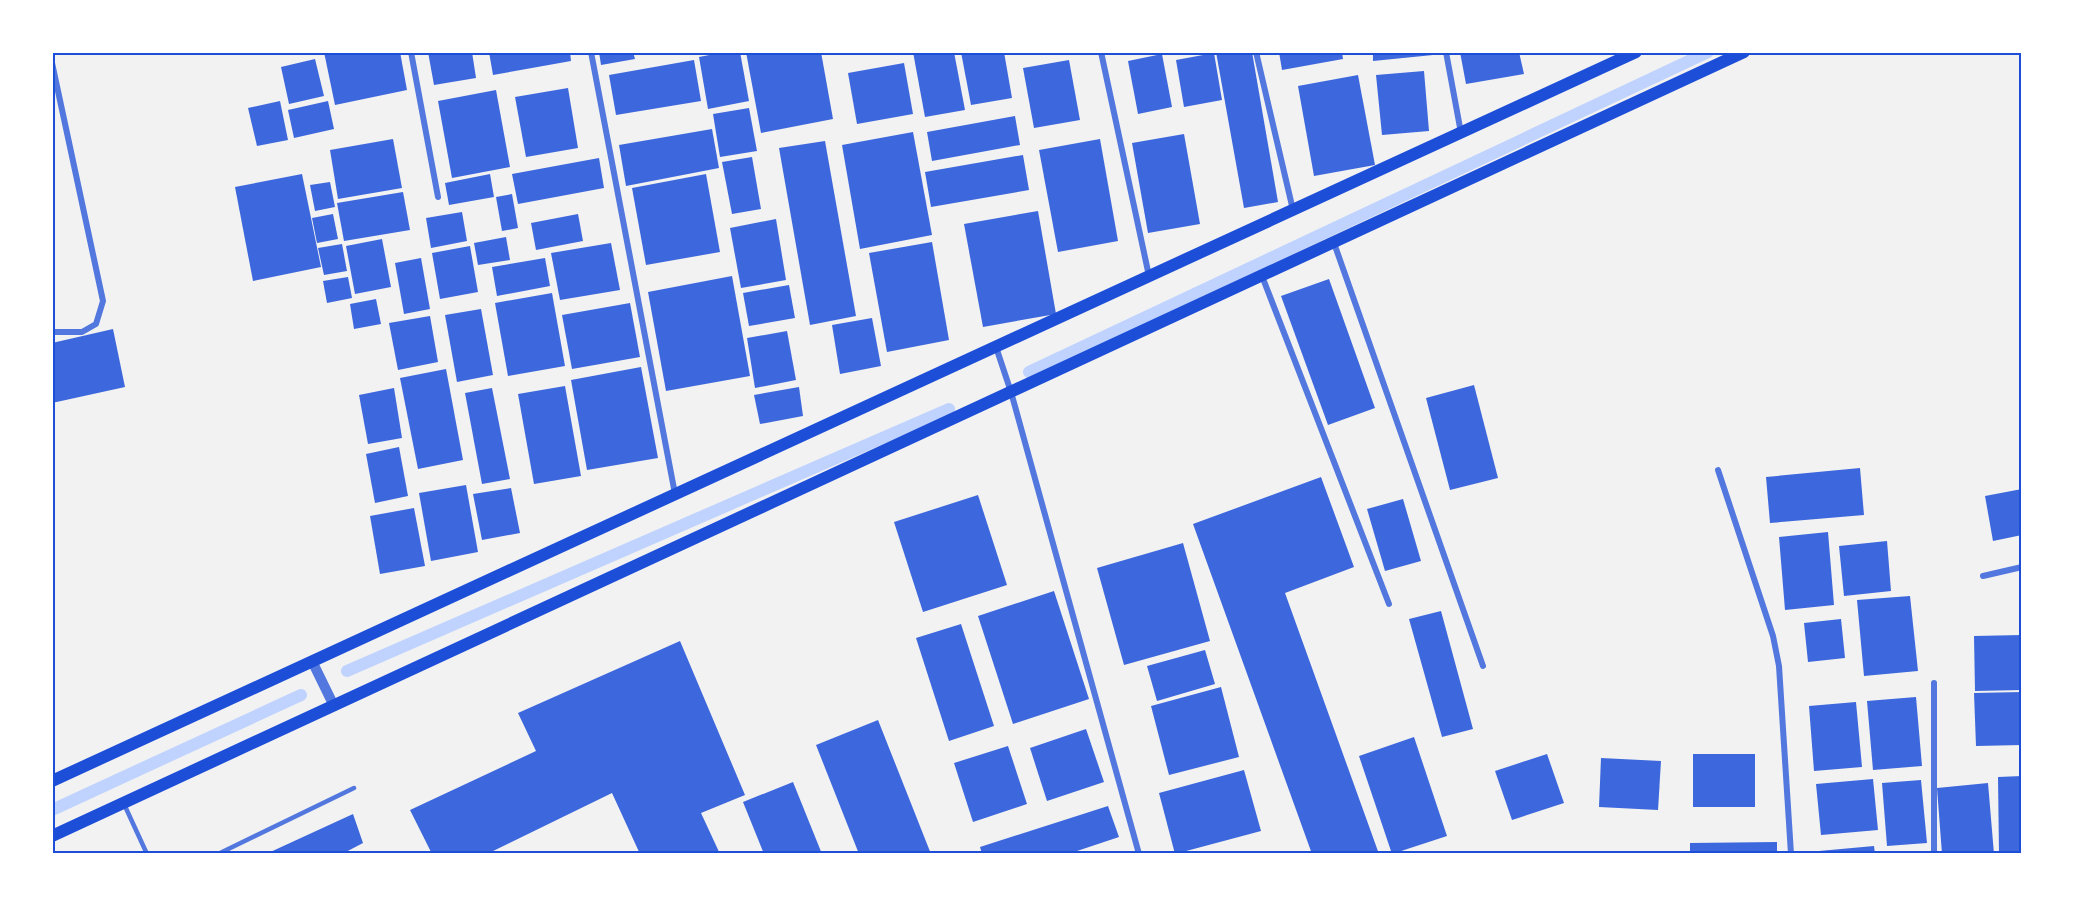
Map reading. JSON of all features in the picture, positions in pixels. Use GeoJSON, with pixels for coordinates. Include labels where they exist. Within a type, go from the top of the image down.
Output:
{"type":"FeatureCollection","features":[{"type":"Feature","properties":{"kind":"main road"},"geometry":{"type":"LineString","coordinates":[[52,781],[1636,52]]}},
{"type":"Feature","properties":{"kind":"main road"},"geometry":{"type":"LineString","coordinates":[[52,836],[1740,53]]}},
{"type":"Feature","properties":{"kind":"street"},"geometry":{"type":"LineString","coordinates":[[411,52],[438,197]]}},
{"type":"Feature","properties":{"kind":"street"},"geometry":{"type":"LineString","coordinates":[[591,52],[675,494]]}},
{"type":"Feature","properties":{"kind":"street"},"geometry":{"type":"LineString","coordinates":[[1101,52],[1149,276]]}},
{"type":"Feature","properties":{"kind":"street"},"geometry":{"type":"LineString","coordinates":[[1256,52],[1293,210]]}},
{"type":"Feature","properties":{"kind":"street"},"geometry":{"type":"LineString","coordinates":[[1446,52],[1461,133]]}},
{"type":"Feature","properties":{"kind":"street"},"geometry":{"type":"LineString","coordinates":[[52,63],[103,301],[96,324],[82,332],[52,332]]}},
{"type":"Feature","properties":{"kind":"street"},"geometry":{"type":"LineString","coordinates":[[1334,243],[1483,666]]}},
{"type":"Feature","properties":{"kind":"street"},"geometry":{"type":"LineString","coordinates":[[1262,276],[1389,604]]}},
{"type":"Feature","properties":{"kind":"street"},"geometry":{"type":"LineString","coordinates":[[996,346],[1011,392],[1139,854]]}},
{"type":"Feature","properties":{"kind":"street"},"geometry":{"type":"LineString","coordinates":[[1718,470],[1773,636],[1779,666],[1791,854]]}},
{"type":"Feature","properties":{"kind":"street"},"geometry":{"type":"LineString","coordinates":[[1983,576],[2022,567]]}},
{"type":"Feature","properties":{"kind":"street"},"geometry":{"type":"LineString","coordinates":[[312,661],[334,706]]}},
{"type":"Feature","properties":{"kind":"street"},"geometry":{"type":"LineString","coordinates":[[1934,684],[1934,854]]}},
{"type":"Feature","properties":{"kind":"lane"},"geometry":{"type":"LineString","coordinates":[[218,854],[354,788]]}},
{"type":"Feature","properties":{"kind":"lane"},"geometry":{"type":"LineString","coordinates":[[124,803],[147,854]]}},
{"type":"Feature","properties":{"kind":"building"},"geometry":{"type":"Polygon","coordinates":[[[324,52],[400,52],[407,90],[335,105],[324,52]]]}},
{"type":"Feature","properties":{"kind":"building"},"geometry":{"type":"Polygon","coordinates":[[[428,52],[472,52],[476,78],[434,85],[428,52]]]}},
{"type":"Feature","properties":{"kind":"building"},"geometry":{"type":"Polygon","coordinates":[[[489,52],[570,52],[571,61],[493,75],[489,52]]]}},
{"type":"Feature","properties":{"kind":"building"},"geometry":{"type":"Polygon","coordinates":[[[599,52],[633,52],[635,59],[601,65],[599,52]]]}},
{"type":"Feature","properties":{"kind":"building"},"geometry":{"type":"Polygon","coordinates":[[[725,52],[740,52],[749,101],[708,109],[699,57],[725,52]]]}},
{"type":"Feature","properties":{"kind":"building"},"geometry":{"type":"Polygon","coordinates":[[[746,52],[821,52],[833,119],[761,133],[746,52]]]}},
{"type":"Feature","properties":{"kind":"building"},"geometry":{"type":"Polygon","coordinates":[[[913,52],[954,52],[965,110],[925,117],[913,52]]]}},
{"type":"Feature","properties":{"kind":"building"},"geometry":{"type":"Polygon","coordinates":[[[961,52],[1004,52],[1012,98],[971,105],[961,52]]]}},
{"type":"Feature","properties":{"kind":"building"},"geometry":{"type":"Polygon","coordinates":[[[1216,52],[1252,52],[1278,202],[1244,208],[1216,52]]]}},
{"type":"Feature","properties":{"kind":"building"},"geometry":{"type":"Polygon","coordinates":[[[1279,52],[1342,52],[1343,59],[1282,70],[1279,52]]]}},
{"type":"Feature","properties":{"kind":"building"},"geometry":{"type":"Polygon","coordinates":[[[1373,52],[1433,52],[1433,55],[1373,61],[1373,52]]]}},
{"type":"Feature","properties":{"kind":"building"},"geometry":{"type":"Polygon","coordinates":[[[1460,52],[1519,52],[1524,74],[1466,84],[1460,52]]]}},
{"type":"Feature","properties":{"kind":"building"},"geometry":{"type":"Polygon","coordinates":[[[1214,53],[1222,100],[1184,107],[1176,60],[1214,53]]]}},
{"type":"Feature","properties":{"kind":"building"},"geometry":{"type":"Polygon","coordinates":[[[1162,54],[1172,107],[1138,114],[1128,61],[1162,54]]]}},
{"type":"Feature","properties":{"kind":"building"},"geometry":{"type":"Polygon","coordinates":[[[315,59],[324,96],[289,104],[281,67],[315,59]]]}},
{"type":"Feature","properties":{"kind":"building"},"geometry":{"type":"Polygon","coordinates":[[[694,60],[701,101],[616,115],[609,75],[694,60]]]}},
{"type":"Feature","properties":{"kind":"building"},"geometry":{"type":"Polygon","coordinates":[[[1069,60],[1080,120],[1034,128],[1023,68],[1069,60]]]}},
{"type":"Feature","properties":{"kind":"building"},"geometry":{"type":"Polygon","coordinates":[[[904,63],[913,114],[857,124],[848,73],[904,63]]]}},
{"type":"Feature","properties":{"kind":"building"},"geometry":{"type":"Polygon","coordinates":[[[1424,71],[1429,131],[1382,135],[1376,75],[1424,71]]]}},
{"type":"Feature","properties":{"kind":"building"},"geometry":{"type":"Polygon","coordinates":[[[1358,75],[1375,165],[1314,176],[1298,86],[1358,75]]]}},
{"type":"Feature","properties":{"kind":"building"},"geometry":{"type":"Polygon","coordinates":[[[568,88],[578,148],[526,157],[515,97],[568,88]]]}},
{"type":"Feature","properties":{"kind":"building"},"geometry":{"type":"Polygon","coordinates":[[[496,90],[510,167],[452,178],[438,101],[496,90]]]}},
{"type":"Feature","properties":{"kind":"building"},"geometry":{"type":"Polygon","coordinates":[[[280,101],[288,140],[257,146],[248,108],[280,101]]]}},
{"type":"Feature","properties":{"kind":"building"},"geometry":{"type":"Polygon","coordinates":[[[328,101],[334,129],[294,138],[288,110],[328,101]]]}},
{"type":"Feature","properties":{"kind":"building"},"geometry":{"type":"Polygon","coordinates":[[[749,108],[757,151],[720,157],[713,114],[749,108]]]}},
{"type":"Feature","properties":{"kind":"building"},"geometry":{"type":"Polygon","coordinates":[[[1015,116],[1020,145],[932,161],[927,132],[1015,116]]]}},
{"type":"Feature","properties":{"kind":"building"},"geometry":{"type":"Polygon","coordinates":[[[712,129],[719,168],[626,186],[619,145],[712,129]]]}},
{"type":"Feature","properties":{"kind":"building"},"geometry":{"type":"Polygon","coordinates":[[[913,132],[932,235],[860,249],[842,145],[913,132]]]}},
{"type":"Feature","properties":{"kind":"building"},"geometry":{"type":"Polygon","coordinates":[[[1184,134],[1200,224],[1148,233],[1132,143],[1184,134]]]}},
{"type":"Feature","properties":{"kind":"building"},"geometry":{"type":"Polygon","coordinates":[[[393,139],[402,188],[338,199],[330,150],[393,139]]]}},
{"type":"Feature","properties":{"kind":"building"},"geometry":{"type":"Polygon","coordinates":[[[1100,139],[1118,241],[1058,252],[1039,150],[1100,139]]]}},
{"type":"Feature","properties":{"kind":"building"},"geometry":{"type":"Polygon","coordinates":[[[825,141],[856,316],[810,325],[779,148],[825,141]]]}},
{"type":"Feature","properties":{"kind":"building"},"geometry":{"type":"Polygon","coordinates":[[[1023,155],[1029,190],[931,207],[925,172],[1023,155]]]}},
{"type":"Feature","properties":{"kind":"building"},"geometry":{"type":"Polygon","coordinates":[[[752,157],[761,209],[732,214],[722,162],[752,157]]]}},
{"type":"Feature","properties":{"kind":"building"},"geometry":{"type":"Polygon","coordinates":[[[599,158],[604,188],[518,204],[512,174],[599,158]]]}},
{"type":"Feature","properties":{"kind":"building"},"geometry":{"type":"Polygon","coordinates":[[[302,174],[321,267],[253,281],[235,187],[302,174]]]}},
{"type":"Feature","properties":{"kind":"building"},"geometry":{"type":"Polygon","coordinates":[[[490,174],[494,197],[449,205],[445,183],[490,174]]]}},
{"type":"Feature","properties":{"kind":"building"},"geometry":{"type":"Polygon","coordinates":[[[706,174],[720,252],[646,265],[632,188],[706,174]]]}},
{"type":"Feature","properties":{"kind":"building"},"geometry":{"type":"Polygon","coordinates":[[[330,182],[335,207],[315,211],[310,185],[330,182]]]}},
{"type":"Feature","properties":{"kind":"building"},"geometry":{"type":"Polygon","coordinates":[[[403,192],[410,230],[344,241],[337,203],[403,192]]]}},
{"type":"Feature","properties":{"kind":"building"},"geometry":{"type":"Polygon","coordinates":[[[512,194],[518,228],[502,231],[496,197],[512,194]]]}},
{"type":"Feature","properties":{"kind":"building"},"geometry":{"type":"Polygon","coordinates":[[[1038,211],[1056,314],[983,327],[964,224],[1038,211]]]}},
{"type":"Feature","properties":{"kind":"building"},"geometry":{"type":"Polygon","coordinates":[[[462,212],[467,241],[431,248],[426,218],[462,212]]]}},
{"type":"Feature","properties":{"kind":"building"},"geometry":{"type":"Polygon","coordinates":[[[333,214],[338,239],[317,243],[312,218],[333,214]]]}},
{"type":"Feature","properties":{"kind":"building"},"geometry":{"type":"Polygon","coordinates":[[[578,214],[583,241],[536,250],[531,223],[578,214]]]}},
{"type":"Feature","properties":{"kind":"building"},"geometry":{"type":"Polygon","coordinates":[[[776,219],[786,280],[741,288],[730,228],[776,219]]]}},
{"type":"Feature","properties":{"kind":"building"},"geometry":{"type":"Polygon","coordinates":[[[506,237],[510,260],[478,265],[474,243],[506,237]]]}},
{"type":"Feature","properties":{"kind":"building"},"geometry":{"type":"Polygon","coordinates":[[[382,239],[391,287],[355,294],[346,246],[382,239]]]}},
{"type":"Feature","properties":{"kind":"building"},"geometry":{"type":"Polygon","coordinates":[[[932,242],[949,340],[887,352],[869,253],[932,242]]]}},
{"type":"Feature","properties":{"kind":"building"},"geometry":{"type":"Polygon","coordinates":[[[611,243],[620,290],[560,300],[551,253],[611,243]]]}},
{"type":"Feature","properties":{"kind":"building"},"geometry":{"type":"Polygon","coordinates":[[[342,244],[347,271],[324,275],[318,248],[342,244]]]}},
{"type":"Feature","properties":{"kind":"building"},"geometry":{"type":"Polygon","coordinates":[[[470,246],[478,292],[440,299],[432,253],[470,246]]]}},
{"type":"Feature","properties":{"kind":"building"},"geometry":{"type":"Polygon","coordinates":[[[421,258],[430,309],[404,314],[395,263],[421,258]]]}},
{"type":"Feature","properties":{"kind":"building"},"geometry":{"type":"Polygon","coordinates":[[[545,258],[550,286],[497,296],[492,267],[545,258]]]}},
{"type":"Feature","properties":{"kind":"building"},"geometry":{"type":"Polygon","coordinates":[[[732,276],[750,376],[666,391],[648,292],[732,276]]]}},
{"type":"Feature","properties":{"kind":"building"},"geometry":{"type":"Polygon","coordinates":[[[348,277],[352,298],[327,303],[323,281],[348,277]]]}},
{"type":"Feature","properties":{"kind":"building"},"geometry":{"type":"Polygon","coordinates":[[[1329,279],[1375,408],[1328,425],[1281,296],[1329,279]]]}},
{"type":"Feature","properties":{"kind":"building"},"geometry":{"type":"Polygon","coordinates":[[[789,285],[795,318],[749,326],[743,293],[789,285]]]}},
{"type":"Feature","properties":{"kind":"building"},"geometry":{"type":"Polygon","coordinates":[[[552,293],[565,366],[508,376],[495,303],[552,293]]]}},
{"type":"Feature","properties":{"kind":"building"},"geometry":{"type":"Polygon","coordinates":[[[376,299],[381,324],[354,329],[350,304],[376,299]]]}},
{"type":"Feature","properties":{"kind":"building"},"geometry":{"type":"Polygon","coordinates":[[[630,303],[640,357],[572,369],[562,315],[630,303]]]}},
{"type":"Feature","properties":{"kind":"building"},"geometry":{"type":"Polygon","coordinates":[[[481,309],[493,375],[457,382],[445,315],[481,309]]]}},
{"type":"Feature","properties":{"kind":"building"},"geometry":{"type":"Polygon","coordinates":[[[430,316],[438,362],[398,370],[389,323],[430,316]]]}},
{"type":"Feature","properties":{"kind":"building"},"geometry":{"type":"Polygon","coordinates":[[[872,318],[881,366],[840,374],[832,325],[872,318]]]}},
{"type":"Feature","properties":{"kind":"building"},"geometry":{"type":"Polygon","coordinates":[[[113,329],[125,387],[52,403],[52,343],[113,329]]]}},
{"type":"Feature","properties":{"kind":"building"},"geometry":{"type":"Polygon","coordinates":[[[787,331],[796,380],[755,388],[747,338],[787,331]]]}},
{"type":"Feature","properties":{"kind":"building"},"geometry":{"type":"Polygon","coordinates":[[[641,367],[658,458],[587,470],[571,380],[641,367]]]}},
{"type":"Feature","properties":{"kind":"building"},"geometry":{"type":"Polygon","coordinates":[[[446,369],[463,460],[418,469],[400,378],[446,369]]]}},
{"type":"Feature","properties":{"kind":"building"},"geometry":{"type":"Polygon","coordinates":[[[1474,385],[1498,478],[1450,490],[1426,398],[1474,385]]]}},
{"type":"Feature","properties":{"kind":"building"},"geometry":{"type":"Polygon","coordinates":[[[565,386],[581,476],[534,484],[518,394],[565,386]]]}},
{"type":"Feature","properties":{"kind":"building"},"geometry":{"type":"Polygon","coordinates":[[[799,387],[803,416],[760,424],[754,395],[799,387]]]}},
{"type":"Feature","properties":{"kind":"building"},"geometry":{"type":"Polygon","coordinates":[[[394,388],[402,438],[368,444],[359,395],[394,388]]]}},
{"type":"Feature","properties":{"kind":"building"},"geometry":{"type":"Polygon","coordinates":[[[492,388],[510,479],[482,484],[465,393],[492,388]]]}},
{"type":"Feature","properties":{"kind":"building"},"geometry":{"type":"Polygon","coordinates":[[[399,447],[408,496],[375,503],[366,454],[399,447]]]}},
{"type":"Feature","properties":{"kind":"building"},"geometry":{"type":"Polygon","coordinates":[[[1860,468],[1864,515],[1770,523],[1766,477],[1860,468]]]}},
{"type":"Feature","properties":{"kind":"building"},"geometry":{"type":"Polygon","coordinates":[[[1321,477],[1354,567],[1285,593],[1379,854],[1312,854],[1193,524],[1321,477]]]}},
{"type":"Feature","properties":{"kind":"building"},"geometry":{"type":"Polygon","coordinates":[[[466,485],[478,552],[431,561],[419,493],[466,485]]]}},
{"type":"Feature","properties":{"kind":"building"},"geometry":{"type":"Polygon","coordinates":[[[511,488],[520,533],[482,540],[473,494],[511,488]]]}},
{"type":"Feature","properties":{"kind":"building"},"geometry":{"type":"Polygon","coordinates":[[[2022,489],[2022,535],[1993,541],[1985,496],[2022,489]]]}},
{"type":"Feature","properties":{"kind":"building"},"geometry":{"type":"Polygon","coordinates":[[[978,495],[1007,585],[923,612],[894,522],[978,495]]]}},
{"type":"Feature","properties":{"kind":"building"},"geometry":{"type":"Polygon","coordinates":[[[1403,499],[1421,561],[1385,571],[1367,509],[1403,499]]]}},
{"type":"Feature","properties":{"kind":"building"},"geometry":{"type":"Polygon","coordinates":[[[414,508],[425,566],[380,574],[370,516],[414,508]]]}},
{"type":"Feature","properties":{"kind":"building"},"geometry":{"type":"Polygon","coordinates":[[[1828,532],[1834,605],[1785,610],[1779,537],[1828,532]]]}},
{"type":"Feature","properties":{"kind":"building"},"geometry":{"type":"Polygon","coordinates":[[[1887,541],[1891,591],[1844,596],[1839,546],[1887,541]]]}},
{"type":"Feature","properties":{"kind":"building"},"geometry":{"type":"Polygon","coordinates":[[[1183,543],[1210,641],[1124,665],[1097,568],[1183,543]]]}},
{"type":"Feature","properties":{"kind":"building"},"geometry":{"type":"Polygon","coordinates":[[[1054,591],[1089,699],[1013,724],[978,616],[1054,591]]]}},
{"type":"Feature","properties":{"kind":"building"},"geometry":{"type":"Polygon","coordinates":[[[1910,596],[1918,671],[1864,676],[1857,600],[1910,596]]]}},
{"type":"Feature","properties":{"kind":"building"},"geometry":{"type":"Polygon","coordinates":[[[1441,611],[1473,729],[1442,737],[1409,619],[1441,611]]]}},
{"type":"Feature","properties":{"kind":"building"},"geometry":{"type":"Polygon","coordinates":[[[1841,619],[1845,658],[1808,662],[1804,623],[1841,619]]]}},
{"type":"Feature","properties":{"kind":"building"},"geometry":{"type":"Polygon","coordinates":[[[961,624],[994,726],[949,741],[916,638],[961,624]]]}},
{"type":"Feature","properties":{"kind":"building"},"geometry":{"type":"Polygon","coordinates":[[[2022,635],[2022,690],[1975,691],[1974,636],[2022,635]]]}},
{"type":"Feature","properties":{"kind":"building"},"geometry":{"type":"Polygon","coordinates":[[[680,641],[745,795],[701,813],[720,854],[640,854],[612,793],[487,854],[432,854],[410,810],[536,751],[518,713],[680,641]]]}},
{"type":"Feature","properties":{"kind":"building"},"geometry":{"type":"Polygon","coordinates":[[[1205,650],[1215,684],[1157,701],[1147,666],[1205,650]]]}},
{"type":"Feature","properties":{"kind":"building"},"geometry":{"type":"Polygon","coordinates":[[[1221,687],[1239,757],[1169,775],[1151,706],[1221,687]]]}},
{"type":"Feature","properties":{"kind":"building"},"geometry":{"type":"Polygon","coordinates":[[[2022,692],[2022,745],[1976,746],[1974,693],[2022,692]]]}},
{"type":"Feature","properties":{"kind":"building"},"geometry":{"type":"Polygon","coordinates":[[[1916,697],[1922,766],[1873,770],[1867,701],[1916,697]]]}},
{"type":"Feature","properties":{"kind":"building"},"geometry":{"type":"Polygon","coordinates":[[[1856,702],[1862,767],[1814,771],[1809,706],[1856,702]]]}},
{"type":"Feature","properties":{"kind":"building"},"geometry":{"type":"Polygon","coordinates":[[[878,720],[931,854],[859,854],[816,745],[878,720]]]}},
{"type":"Feature","properties":{"kind":"building"},"geometry":{"type":"Polygon","coordinates":[[[1086,729],[1104,782],[1047,801],[1030,748],[1086,729]]]}},
{"type":"Feature","properties":{"kind":"building"},"geometry":{"type":"Polygon","coordinates":[[[1414,737],[1447,836],[1392,854],[1359,756],[1414,737]]]}},
{"type":"Feature","properties":{"kind":"building"},"geometry":{"type":"Polygon","coordinates":[[[1008,746],[1027,804],[973,822],[954,763],[1008,746]]]}},
{"type":"Feature","properties":{"kind":"building"},"geometry":{"type":"Polygon","coordinates":[[[1547,754],[1564,803],[1512,820],[1495,771],[1547,754]]]}},
{"type":"Feature","properties":{"kind":"building"},"geometry":{"type":"Polygon","coordinates":[[[1693,754],[1755,754],[1755,807],[1693,807],[1693,754]]]}},
{"type":"Feature","properties":{"kind":"building"},"geometry":{"type":"Polygon","coordinates":[[[1601,758],[1661,761],[1658,810],[1599,807],[1601,758]]]}},
{"type":"Feature","properties":{"kind":"building"},"geometry":{"type":"Polygon","coordinates":[[[1244,770],[1261,831],[1175,854],[1159,793],[1244,770]]]}},
{"type":"Feature","properties":{"kind":"building"},"geometry":{"type":"Polygon","coordinates":[[[2022,776],[2022,854],[1999,854],[1998,777],[2022,776]]]}},
{"type":"Feature","properties":{"kind":"building"},"geometry":{"type":"Polygon","coordinates":[[[1873,779],[1878,830],[1821,835],[1816,784],[1873,779]]]}},
{"type":"Feature","properties":{"kind":"building"},"geometry":{"type":"Polygon","coordinates":[[[1921,780],[1927,843],[1887,846],[1882,783],[1921,780]]]}},
{"type":"Feature","properties":{"kind":"building"},"geometry":{"type":"Polygon","coordinates":[[[793,782],[822,854],[764,854],[743,802],[793,782]]]}},
{"type":"Feature","properties":{"kind":"building"},"geometry":{"type":"Polygon","coordinates":[[[1988,783],[1994,854],[1942,854],[1937,788],[1988,783]]]}},
{"type":"Feature","properties":{"kind":"building"},"geometry":{"type":"Polygon","coordinates":[[[1108,806],[1119,837],[1068,854],[982,854],[980,847],[1108,806]]]}},
{"type":"Feature","properties":{"kind":"building"},"geometry":{"type":"Polygon","coordinates":[[[353,814],[363,843],[342,854],[266,854],[353,814]]]}},
{"type":"Feature","properties":{"kind":"building"},"geometry":{"type":"Polygon","coordinates":[[[1777,842],[1777,854],[1690,854],[1690,843],[1777,842]]]}},
{"type":"Feature","properties":{"kind":"building"},"geometry":{"type":"Polygon","coordinates":[[[1874,846],[1875,854],[1819,854],[1819,851],[1874,846]]]}},
{"type":"Feature","properties":{"kind":"waterway"},"geometry":{"type":"LineString","coordinates":[[1029,372],[1708,52]]}},
{"type":"Feature","properties":{"kind":"waterway"},"geometry":{"type":"LineString","coordinates":[[347,671],[949,409]]}},
{"type":"Feature","properties":{"kind":"waterway"},"geometry":{"type":"LineString","coordinates":[[52,810],[301,695]]}}]}
